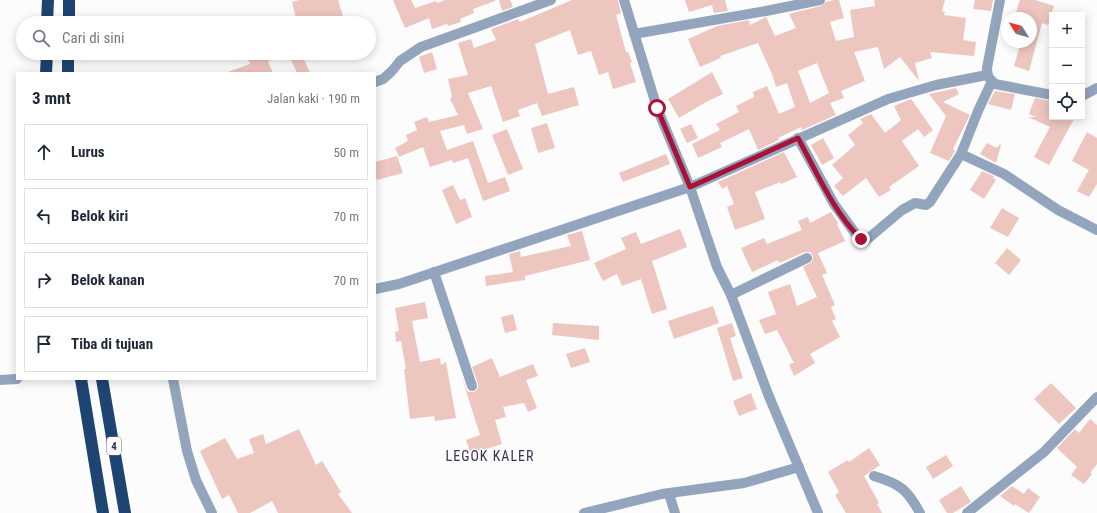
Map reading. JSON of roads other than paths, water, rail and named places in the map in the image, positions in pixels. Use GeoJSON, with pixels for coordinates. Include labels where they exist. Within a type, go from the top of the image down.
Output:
{"type":"FeatureCollection","features":[{"type":"Feature","properties":{"kind":"highway"},"geometry":{"type":"LineString","coordinates":[[47,16],[48,0]]}},
{"type":"Feature","properties":{"kind":"highway"},"geometry":{"type":"LineString","coordinates":[[69,0],[69,16]]}},
{"type":"Feature","properties":{"kind":"highway"},"geometry":{"type":"LineString","coordinates":[[46,72],[47,60]]}},
{"type":"Feature","properties":{"kind":"highway"},"geometry":{"type":"LineString","coordinates":[[68,60],[68,72]]}},
{"type":"Feature","properties":{"kind":"highway","name":"4"},"geometry":{"type":"LineString","coordinates":[[81,380],[104,513]]}},
{"type":"Feature","properties":{"kind":"highway","name":"4"},"geometry":{"type":"LineString","coordinates":[[102,380],[125,513]]}},
{"type":"Feature","properties":{"kind":"street"},"geometry":{"type":"LineString","coordinates":[[376,82],[383,79],[392,71],[400,60],[421,47],[551,0]]}},
{"type":"Feature","properties":{"kind":"street"},"geometry":{"type":"LineString","coordinates":[[624,0],[657,108],[690,187],[717,267],[730,295],[816,513]]}},
{"type":"Feature","properties":{"kind":"street"},"geometry":{"type":"LineString","coordinates":[[634,34],[820,0]]}},
{"type":"Feature","properties":{"kind":"street"},"geometry":{"type":"LineString","coordinates":[[798,138],[834,204],[855,233],[864,242],[902,210],[915,203],[926,205],[930,202],[961,154],[990,78],[1000,0]]}},
{"type":"Feature","properties":{"kind":"street"},"geometry":{"type":"LineString","coordinates":[[990,78],[995,84],[1049,94]]}},
{"type":"Feature","properties":{"kind":"street"},"geometry":{"type":"LineString","coordinates":[[376,289],[399,284],[690,187],[888,99],[936,85],[990,78]]}},
{"type":"Feature","properties":{"kind":"street"},"geometry":{"type":"LineString","coordinates":[[1085,94],[1096,86]]}},
{"type":"Feature","properties":{"kind":"street"},"geometry":{"type":"LineString","coordinates":[[961,154],[1004,174],[1058,210],[1097,230]]}},
{"type":"Feature","properties":{"kind":"street"},"geometry":{"type":"LineString","coordinates":[[730,295],[807,258]]}},
{"type":"Feature","properties":{"kind":"street"},"geometry":{"type":"LineString","coordinates":[[434,272],[472,386]]}},
{"type":"Feature","properties":{"kind":"street"},"geometry":{"type":"LineString","coordinates":[[0,380],[16,379]]}},
{"type":"Feature","properties":{"kind":"street"},"geometry":{"type":"LineString","coordinates":[[173,380],[187,451],[196,480],[212,513]]}},
{"type":"Feature","properties":{"kind":"street"},"geometry":{"type":"LineString","coordinates":[[967,513],[1044,452],[1097,397]]}},
{"type":"Feature","properties":{"kind":"street"},"geometry":{"type":"LineString","coordinates":[[584,513],[662,494],[744,483],[799,467]]}},
{"type":"Feature","properties":{"kind":"street"},"geometry":{"type":"LineString","coordinates":[[874,476],[890,481],[903,488],[914,500],[920,513]]}},
{"type":"Feature","properties":{"kind":"street"},"geometry":{"type":"LineString","coordinates":[[669,494],[675,513]]}},
{"type":"Feature","properties":{"kind":"district","name":"LEGOK KALER"},"geometry":{"type":"Point","coordinates":[490,456]}}]}
